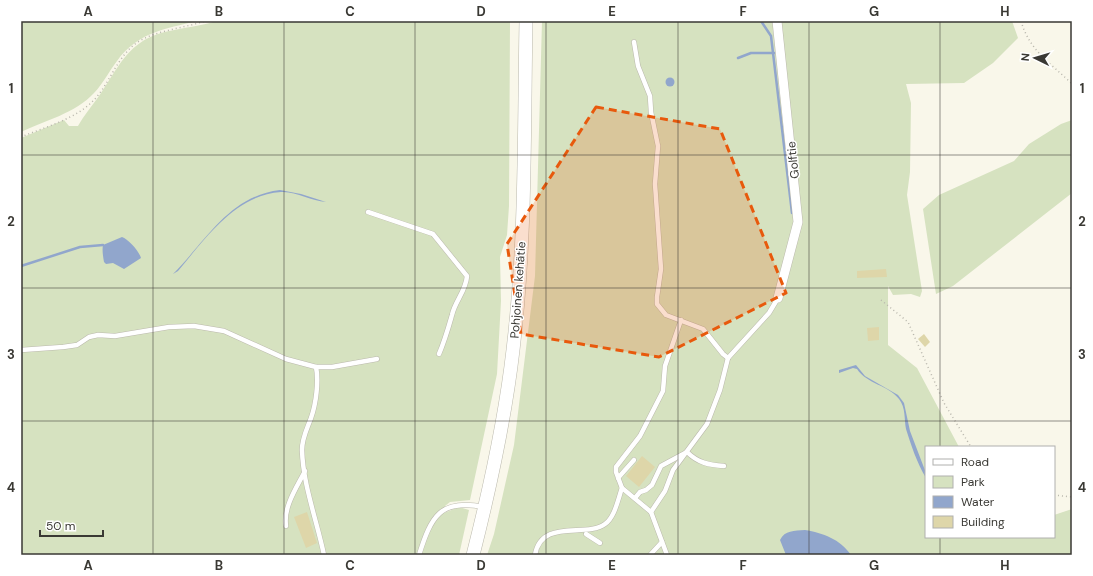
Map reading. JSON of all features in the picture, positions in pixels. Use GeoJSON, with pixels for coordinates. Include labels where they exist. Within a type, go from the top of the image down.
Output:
{"type":"FeatureCollection","features":[{"type":"Feature","properties":{"kind":"main road","name":"Pohjoinen kehätie"},"geometry":{"type":"LineString","coordinates":[[473,555],[485,507],[506,402],[520,284],[526,21]]}},
{"type":"Feature","properties":{"kind":"street","name":"Golftie"},"geometry":{"type":"LineString","coordinates":[[777,21],[798,222],[778,298]]}},
{"type":"Feature","properties":{"kind":"lane"},"geometry":{"type":"LineString","coordinates":[[634,42],[638,66],[650,96],[651,112],[658,146],[655,184],[661,269],[656,298],[658,304],[666,315],[703,329],[728,358]]}},
{"type":"Feature","properties":{"kind":"lane"},"geometry":{"type":"LineString","coordinates":[[368,212],[433,234],[467,276],[467,283],[452,314],[447,337],[439,354]]}},
{"type":"Feature","properties":{"kind":"lane"},"geometry":{"type":"LineString","coordinates":[[651,512],[665,492],[673,470],[707,424],[720,390],[728,358],[769,313],[778,298]]}},
{"type":"Feature","properties":{"kind":"lane"},"geometry":{"type":"LineString","coordinates":[[667,555],[651,512],[622,488],[616,467],[640,436],[663,391],[665,366],[682,320]]}},
{"type":"Feature","properties":{"kind":"lane"},"geometry":{"type":"LineString","coordinates":[[21,350],[77,345],[89,337],[98,335],[115,336],[169,327],[194,326],[224,331],[286,359],[316,367],[332,367],[377,359]]}},
{"type":"Feature","properties":{"kind":"lane"},"geometry":{"type":"LineString","coordinates":[[316,367],[319,380],[311,417],[304,433],[302,450],[305,471],[324,555]]}},
{"type":"Feature","properties":{"kind":"lane"},"geometry":{"type":"LineString","coordinates":[[687,452],[703,463],[724,466]]}},
{"type":"Feature","properties":{"kind":"lane"},"geometry":{"type":"LineString","coordinates":[[635,498],[640,492],[646,490],[652,485],[661,466],[687,452]]}},
{"type":"Feature","properties":{"kind":"lane"},"geometry":{"type":"LineString","coordinates":[[618,478],[634,460]]}},
{"type":"Feature","properties":{"kind":"lane"},"geometry":{"type":"LineString","coordinates":[[286,526],[285,519],[288,508],[305,471]]}},
{"type":"Feature","properties":{"kind":"lane"},"geometry":{"type":"LineString","coordinates":[[535,555],[540,542],[547,537],[569,530],[587,531],[605,524],[610,518],[622,488]]}},
{"type":"Feature","properties":{"kind":"lane"},"geometry":{"type":"LineString","coordinates":[[419,555],[427,532],[440,513],[446,508],[460,504],[485,507]]}},
{"type":"Feature","properties":{"kind":"lane"},"geometry":{"type":"LineString","coordinates":[[583,540],[587,531]]}},
{"type":"Feature","properties":{"kind":"lane"},"geometry":{"type":"LineString","coordinates":[[587,531],[600,543]]}},
{"type":"Feature","properties":{"kind":"lane"},"geometry":{"type":"LineString","coordinates":[[650,555],[662,542]]}},
{"type":"Feature","properties":{"kind":"path"},"geometry":{"type":"LineString","coordinates":[[21,136],[84,110],[95,99],[125,54],[140,41],[158,33],[205,21]]}},
{"type":"Feature","properties":{"kind":"path"},"geometry":{"type":"LineString","coordinates":[[1021,21],[1031,45],[1041,57],[1072,84]]}},
{"type":"Feature","properties":{"kind":"path"},"geometry":{"type":"LineString","coordinates":[[881,300],[908,322],[944,403],[970,446]]}},
{"type":"Feature","properties":{"kind":"path"},"geometry":{"type":"LineString","coordinates":[[1055,495],[1072,497]]}},
{"type":"Feature","properties":{"kind":"highlighted area"},"geometry":{"type":"Polygon","coordinates":[[[596,107],[720,129],[786,293],[659,357],[521,334],[507,244],[596,107]]]}},
{"type":"Feature","properties":{"kind":"green space"},"geometry":{"type":"Polygon","coordinates":[[[21,21],[197,21],[153,33],[143,38],[125,51],[103,82],[87,100],[59,116],[21,132],[21,21]]]}},
{"type":"Feature","properties":{"kind":"green space"},"geometry":{"type":"Polygon","coordinates":[[[216,21],[510,21],[509,206],[507,235],[500,257],[501,301],[497,374],[470,500],[450,502],[445,506],[444,513],[459,507],[469,510],[459,555],[21,555],[21,138],[64,120],[69,126],[78,126],[122,61],[134,48],[148,38],[157,34],[216,21]]]}},
{"type":"Feature","properties":{"kind":"green space"},"geometry":{"type":"Polygon","coordinates":[[[542,21],[1012,21],[1018,38],[993,63],[964,83],[906,84],[911,103],[910,172],[907,195],[922,291],[920,297],[911,294],[893,295],[888,286],[888,345],[917,368],[958,446],[925,446],[925,538],[1055,538],[1055,515],[1072,509],[1072,555],[487,555],[494,534],[514,445],[535,276],[542,21]]]}},
{"type":"Feature","properties":{"kind":"green space"},"geometry":{"type":"Polygon","coordinates":[[[1072,120],[1072,193],[953,286],[936,294],[923,209],[939,195],[1014,161],[1029,144],[1061,124],[1072,120]]]}},
{"type":"Feature","properties":{"kind":"water"},"geometry":{"type":"Polygon","coordinates":[[[670,77],[675,82],[670,87],[665,82],[670,77]]]}},
{"type":"Feature","properties":{"kind":"water"},"geometry":{"type":"Polygon","coordinates":[[[280,190],[301,194],[326,202],[287,192],[264,195],[249,201],[222,221],[178,271],[173,274],[208,235],[220,222],[232,211],[246,201],[262,194],[280,190]]]}},
{"type":"Feature","properties":{"kind":"water"},"geometry":{"type":"Polygon","coordinates":[[[122,237],[133,246],[141,258],[124,269],[113,263],[106,264],[104,262],[103,251],[103,245],[122,237]]]}},
{"type":"Feature","properties":{"kind":"water"},"geometry":{"type":"Polygon","coordinates":[[[856,365],[865,376],[898,395],[904,403],[910,431],[925,470],[925,476],[910,441],[906,429],[904,410],[899,399],[894,394],[866,378],[857,369],[853,368],[839,373],[839,370],[856,365]]]}},
{"type":"Feature","properties":{"kind":"water"},"geometry":{"type":"Polygon","coordinates":[[[805,530],[831,538],[847,549],[851,555],[786,555],[780,540],[784,534],[805,530]]]}},
{"type":"Feature","properties":{"kind":"building"},"geometry":{"type":"Polygon","coordinates":[[[886,269],[887,277],[857,278],[857,271],[886,269]]]}},
{"type":"Feature","properties":{"kind":"building"},"geometry":{"type":"Polygon","coordinates":[[[879,327],[879,340],[868,341],[867,328],[879,327]]]}},
{"type":"Feature","properties":{"kind":"building"},"geometry":{"type":"Polygon","coordinates":[[[924,334],[930,342],[925,347],[918,339],[924,334]]]}},
{"type":"Feature","properties":{"kind":"building"},"geometry":{"type":"Polygon","coordinates":[[[642,456],[655,467],[639,487],[626,476],[642,456]]]}},
{"type":"Feature","properties":{"kind":"building"},"geometry":{"type":"Polygon","coordinates":[[[307,512],[317,543],[306,548],[294,517],[307,512]]]}},
{"type":"Feature","properties":{"kind":"waterway"},"geometry":{"type":"LineString","coordinates":[[761,21],[771,36],[792,213]]}},
{"type":"Feature","properties":{"kind":"waterway"},"geometry":{"type":"LineString","coordinates":[[738,58],[751,53],[774,53]]}},
{"type":"Feature","properties":{"kind":"waterway"},"geometry":{"type":"LineString","coordinates":[[21,266],[80,247],[103,245]]}}]}
